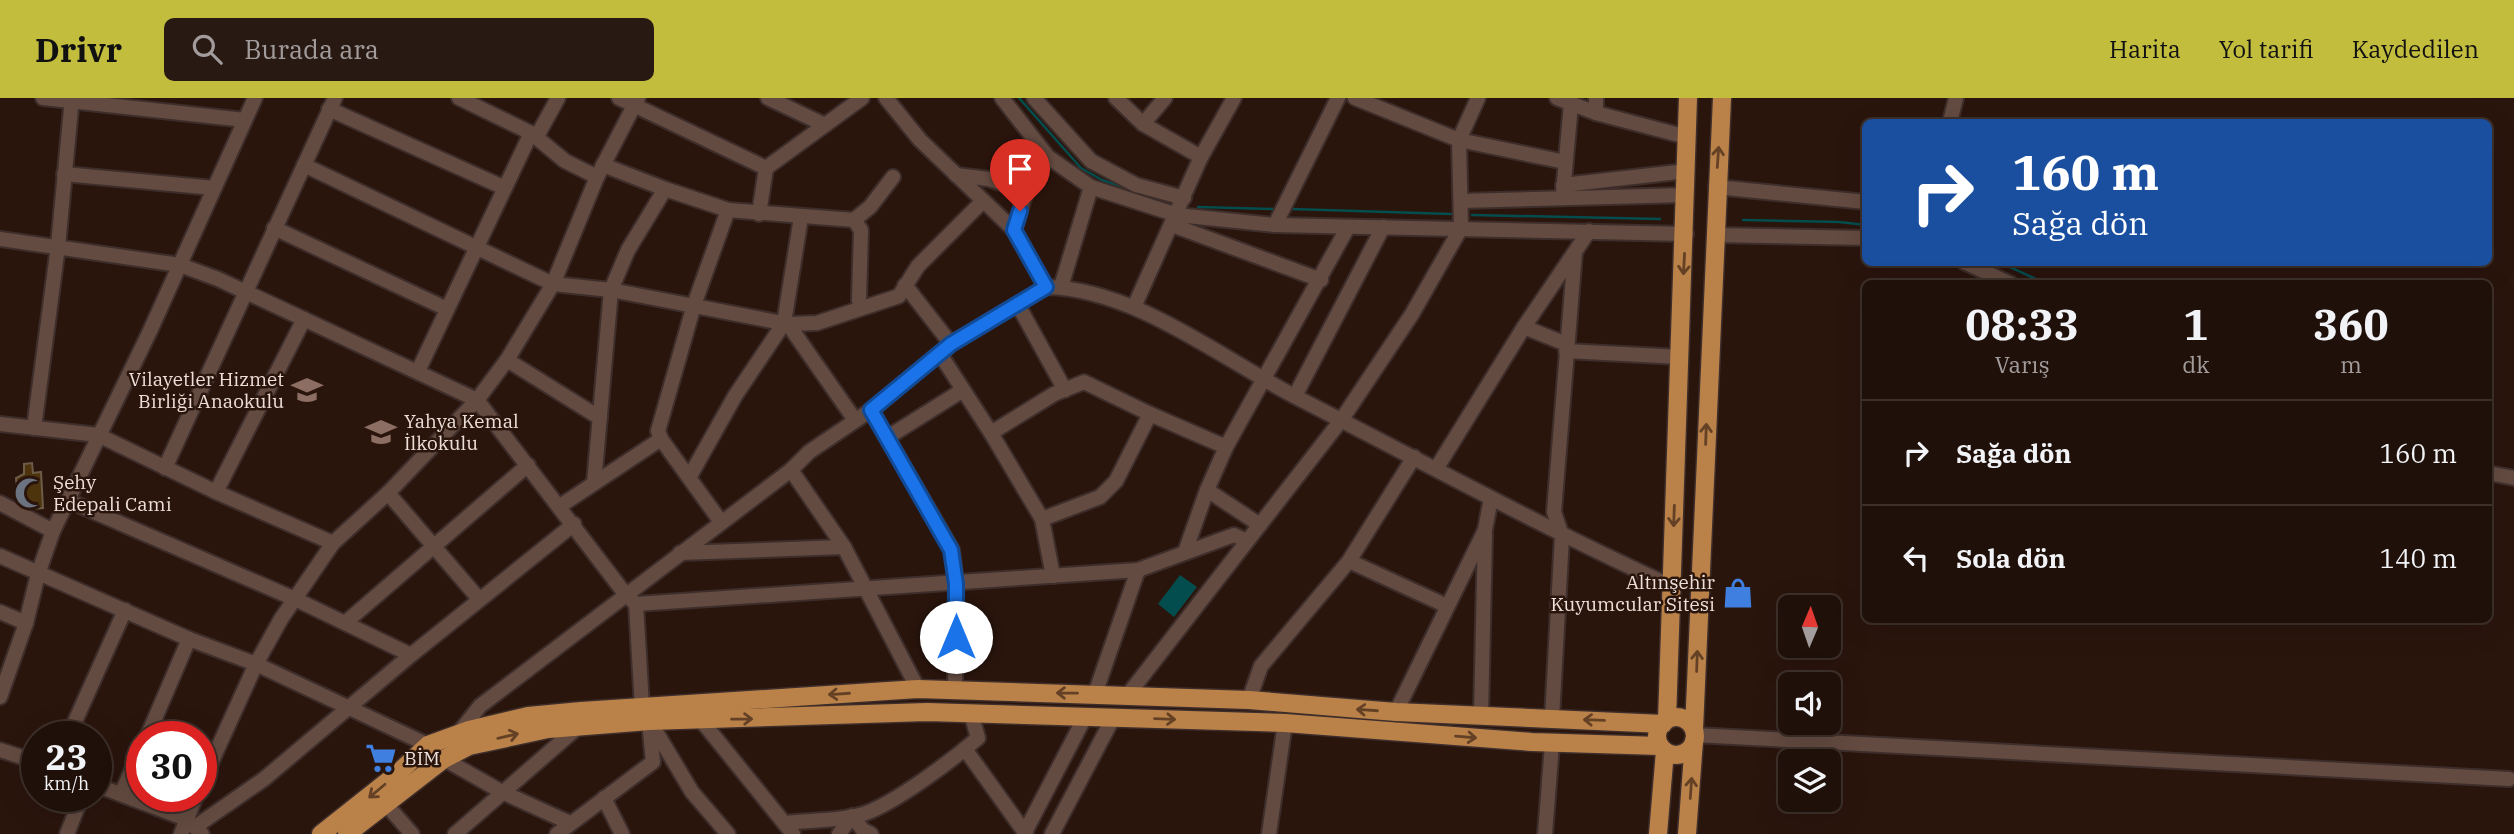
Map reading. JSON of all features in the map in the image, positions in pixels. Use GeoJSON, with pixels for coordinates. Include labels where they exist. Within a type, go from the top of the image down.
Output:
{"type":"FeatureCollection","features":[{"type":"Feature","properties":{"kind":"main road"},"geometry":{"type":"LineString","coordinates":[[1658,834],[1663,755],[1658,734],[1665,722],[1668,696],[1686,233],[1688,98]]}},
{"type":"Feature","properties":{"kind":"main road"},"geometry":{"type":"LineString","coordinates":[[1687,834],[1694,735],[1722,98]]}},
{"type":"Feature","properties":{"kind":"main road"},"geometry":{"type":"LineString","coordinates":[[321,834],[398,773],[428,745],[469,730],[528,716],[646,714],[918,689],[1249,701],[1396,712],[1643,723],[1680,718],[1694,735],[1692,747],[1682,754],[1663,755],[1641,746],[1552,744],[1285,723],[927,712],[701,720],[646,714],[578,727],[548,729],[469,746],[444,759],[348,834]]}},
{"type":"Feature","properties":{"kind":"main road"},"geometry":{"type":"LineString","coordinates":[[1643,723],[1663,710],[1668,696]]}},
{"type":"Feature","properties":{"kind":"street"},"geometry":{"type":"LineString","coordinates":[[43,98],[245,120]]}},
{"type":"Feature","properties":{"kind":"street"},"geometry":{"type":"LineString","coordinates":[[0,696],[26,623],[38,574],[53,531],[180,265],[255,98]]}},
{"type":"Feature","properties":{"kind":"street"},"geometry":{"type":"LineString","coordinates":[[459,98],[534,134],[565,161],[728,210],[854,220],[876,200],[893,177]]}},
{"type":"Feature","properties":{"kind":"street"},"geometry":{"type":"LineString","coordinates":[[418,371],[505,188],[534,134],[558,98]]}},
{"type":"Feature","properties":{"kind":"street"},"geometry":{"type":"LineString","coordinates":[[619,98],[636,102],[766,168]]}},
{"type":"Feature","properties":{"kind":"street"},"geometry":{"type":"LineString","coordinates":[[768,98],[825,125]]}},
{"type":"Feature","properties":{"kind":"street"},"geometry":{"type":"LineString","coordinates":[[759,214],[766,168],[862,98]]}},
{"type":"Feature","properties":{"kind":"street"},"geometry":{"type":"LineString","coordinates":[[886,98],[920,140],[1014,230],[1053,287]]}},
{"type":"Feature","properties":{"kind":"street"},"geometry":{"type":"LineString","coordinates":[[1002,98],[1048,157],[1091,187],[1321,280]]}},
{"type":"Feature","properties":{"kind":"street"},"geometry":{"type":"LineString","coordinates":[[1034,98],[1091,161],[1136,185],[1184,198]]}},
{"type":"Feature","properties":{"kind":"street"},"geometry":{"type":"LineString","coordinates":[[1116,98],[1143,124],[1201,157]]}},
{"type":"Feature","properties":{"kind":"street"},"geometry":{"type":"LineString","coordinates":[[1143,124],[1165,98]]}},
{"type":"Feature","properties":{"kind":"street"},"geometry":{"type":"LineString","coordinates":[[1134,307],[1201,157],[1234,98]]}},
{"type":"Feature","properties":{"kind":"street"},"geometry":{"type":"LineString","coordinates":[[1275,225],[1338,98]]}},
{"type":"Feature","properties":{"kind":"street"},"geometry":{"type":"LineString","coordinates":[[1354,98],[1459,140],[1565,162]]}},
{"type":"Feature","properties":{"kind":"street"},"geometry":{"type":"LineString","coordinates":[[1127,696],[1342,419],[1412,314],[1461,228],[1459,140],[1478,98]]}},
{"type":"Feature","properties":{"kind":"street"},"geometry":{"type":"LineString","coordinates":[[1557,98],[1571,104],[1596,105],[1687,137]]}},
{"type":"Feature","properties":{"kind":"street"},"geometry":{"type":"LineString","coordinates":[[1951,119],[1956,98]]}},
{"type":"Feature","properties":{"kind":"street"},"geometry":{"type":"LineString","coordinates":[[34,428],[58,246],[72,100]]}},
{"type":"Feature","properties":{"kind":"street"},"geometry":{"type":"LineString","coordinates":[[217,750],[256,664],[333,543],[388,493],[477,400],[507,360],[553,284],[600,172],[636,102]]}},
{"type":"Feature","properties":{"kind":"street"},"geometry":{"type":"LineString","coordinates":[[164,468],[332,104],[505,188]]}},
{"type":"Feature","properties":{"kind":"street"},"geometry":{"type":"LineString","coordinates":[[1563,191],[1571,104]]}},
{"type":"Feature","properties":{"kind":"street"},"geometry":{"type":"LineString","coordinates":[[1014,230],[1026,192],[1048,157]]}},
{"type":"Feature","properties":{"kind":"street"},"geometry":{"type":"LineString","coordinates":[[304,165],[553,284],[611,290],[786,324],[817,323],[899,296],[918,266],[983,201]]}},
{"type":"Feature","properties":{"kind":"street"},"geometry":{"type":"LineString","coordinates":[[1461,201],[1563,191],[1687,171]]}},
{"type":"Feature","properties":{"kind":"street"},"geometry":{"type":"LineString","coordinates":[[64,174],[214,188]]}},
{"type":"Feature","properties":{"kind":"street"},"geometry":{"type":"LineString","coordinates":[[957,175],[989,179],[1026,192]]}},
{"type":"Feature","properties":{"kind":"street"},"geometry":{"type":"LineString","coordinates":[[1053,287],[1091,187]]}},
{"type":"Feature","properties":{"kind":"street"},"geometry":{"type":"LineString","coordinates":[[1716,187],[1862,202]]}},
{"type":"Feature","properties":{"kind":"street"},"geometry":{"type":"LineString","coordinates":[[594,483],[611,290],[628,250],[665,189]]}},
{"type":"Feature","properties":{"kind":"street"},"geometry":{"type":"LineString","coordinates":[[1563,191],[1686,195]]}},
{"type":"Feature","properties":{"kind":"street"},"geometry":{"type":"LineString","coordinates":[[721,522],[658,431],[694,305],[728,210]]}},
{"type":"Feature","properties":{"kind":"street"},"geometry":{"type":"LineString","coordinates":[[690,476],[734,396],[786,324],[802,217]]}},
{"type":"Feature","properties":{"kind":"street"},"geometry":{"type":"LineString","coordinates":[[854,220],[861,230],[861,308]]}},
{"type":"Feature","properties":{"kind":"street"},"geometry":{"type":"LineString","coordinates":[[1175,220],[1348,227],[1686,233]]}},
{"type":"Feature","properties":{"kind":"street"},"geometry":{"type":"LineString","coordinates":[[1185,552],[1226,447],[1348,227]]}},
{"type":"Feature","properties":{"kind":"street"},"geometry":{"type":"LineString","coordinates":[[1295,396],[1383,227]]}},
{"type":"Feature","properties":{"kind":"street"},"geometry":{"type":"LineString","coordinates":[[274,228],[447,309]]}},
{"type":"Feature","properties":{"kind":"street"},"geometry":{"type":"LineString","coordinates":[[1436,469],[1524,327],[1589,231]]}},
{"type":"Feature","properties":{"kind":"street"},"geometry":{"type":"LineString","coordinates":[[1714,235],[1862,238]]}},
{"type":"Feature","properties":{"kind":"street"},"geometry":{"type":"LineString","coordinates":[[0,239],[180,265],[245,292],[477,400],[631,599],[653,762],[557,834]]}},
{"type":"Feature","properties":{"kind":"street"},"geometry":{"type":"LineString","coordinates":[[1552,718],[1562,536],[1554,512],[1575,252]]}},
{"type":"Feature","properties":{"kind":"street"},"geometry":{"type":"LineString","coordinates":[[1973,266],[2003,280]]}},
{"type":"Feature","properties":{"kind":"street"},"geometry":{"type":"LineString","coordinates":[[905,285],[945,349],[963,390],[1042,519],[1053,576]]}},
{"type":"Feature","properties":{"kind":"street"},"geometry":{"type":"LineString","coordinates":[[457,735],[480,706],[631,599],[680,553],[791,470],[809,452],[871,410],[945,349],[1053,287],[1134,307],[1295,396],[1562,536],[1671,586]]}},
{"type":"Feature","properties":{"kind":"street"},"geometry":{"type":"LineString","coordinates":[[1018,305],[1065,390]]}},
{"type":"Feature","properties":{"kind":"street"},"geometry":{"type":"LineString","coordinates":[[216,492],[303,319]]}},
{"type":"Feature","properties":{"kind":"street"},"geometry":{"type":"LineString","coordinates":[[786,324],[855,420]]}},
{"type":"Feature","properties":{"kind":"street"},"geometry":{"type":"LineString","coordinates":[[1524,327],[1566,348],[1680,357]]}},
{"type":"Feature","properties":{"kind":"street"},"geometry":{"type":"LineString","coordinates":[[507,360],[600,418]]}},
{"type":"Feature","properties":{"kind":"street"},"geometry":{"type":"LineString","coordinates":[[991,433],[1065,390],[1084,382],[1226,447]]}},
{"type":"Feature","properties":{"kind":"street"},"geometry":{"type":"LineString","coordinates":[[888,437],[963,390]]}},
{"type":"Feature","properties":{"kind":"street"},"geometry":{"type":"LineString","coordinates":[[871,410],[951,550],[956,584],[955,691]]}},
{"type":"Feature","properties":{"kind":"street"},"geometry":{"type":"LineString","coordinates":[[1042,519],[1100,497],[1116,481],[1150,414]]}},
{"type":"Feature","properties":{"kind":"street"},"geometry":{"type":"LineString","coordinates":[[0,424],[98,435],[216,492],[333,543]]}},
{"type":"Feature","properties":{"kind":"street"},"geometry":{"type":"LineString","coordinates":[[560,506],[661,439]]}},
{"type":"Feature","properties":{"kind":"street"},"geometry":{"type":"LineString","coordinates":[[1249,701],[1261,666],[1349,561],[1414,457]]}},
{"type":"Feature","properties":{"kind":"street"},"geometry":{"type":"LineString","coordinates":[[345,623],[528,465]]}},
{"type":"Feature","properties":{"kind":"street"},"geometry":{"type":"LineString","coordinates":[[791,470],[844,547],[918,689]]}},
{"type":"Feature","properties":{"kind":"street"},"geometry":{"type":"LineString","coordinates":[[2492,474],[2514,478]]}},
{"type":"Feature","properties":{"kind":"street"},"geometry":{"type":"LineString","coordinates":[[1207,490],[1260,525]]}},
{"type":"Feature","properties":{"kind":"street"},"geometry":{"type":"LineString","coordinates":[[388,493],[479,599]]}},
{"type":"Feature","properties":{"kind":"street"},"geometry":{"type":"LineString","coordinates":[[1481,715],[1485,530],[1491,498]]}},
{"type":"Feature","properties":{"kind":"street"},"geometry":{"type":"LineString","coordinates":[[69,501],[295,599],[411,655]]}},
{"type":"Feature","properties":{"kind":"street"},"geometry":{"type":"LineString","coordinates":[[0,503],[53,531]]}},
{"type":"Feature","properties":{"kind":"street"},"geometry":{"type":"LineString","coordinates":[[181,834],[264,779],[479,599],[575,524]]}},
{"type":"Feature","properties":{"kind":"street"},"geometry":{"type":"LineString","coordinates":[[1396,712],[1485,530]]}},
{"type":"Feature","properties":{"kind":"street"},"geometry":{"type":"LineString","coordinates":[[631,599],[956,584],[1138,570],[1234,535],[1247,541]]}},
{"type":"Feature","properties":{"kind":"street"},"geometry":{"type":"LineString","coordinates":[[680,553],[844,547]]}},
{"type":"Feature","properties":{"kind":"street"},"geometry":{"type":"LineString","coordinates":[[0,556],[189,639],[256,664],[428,745]]}},
{"type":"Feature","properties":{"kind":"street"},"geometry":{"type":"LineString","coordinates":[[1349,561],[1447,606]]}},
{"type":"Feature","properties":{"kind":"street"},"geometry":{"type":"LineString","coordinates":[[1095,694],[1138,570]]}},
{"type":"Feature","properties":{"kind":"street"},"geometry":{"type":"LineString","coordinates":[[75,721],[125,610]]}},
{"type":"Feature","properties":{"kind":"street"},"geometry":{"type":"LineString","coordinates":[[0,612],[26,623]]}},
{"type":"Feature","properties":{"kind":"street"},"geometry":{"type":"LineString","coordinates":[[154,721],[189,639]]}},
{"type":"Feature","properties":{"kind":"street"},"geometry":{"type":"LineString","coordinates":[[701,720],[789,829],[872,811],[978,738],[971,713]]}},
{"type":"Feature","properties":{"kind":"street"},"geometry":{"type":"LineString","coordinates":[[646,714],[692,792],[728,834]]}},
{"type":"Feature","properties":{"kind":"street"},"geometry":{"type":"LineString","coordinates":[[964,749],[1025,833],[1085,717]]}},
{"type":"Feature","properties":{"kind":"street"},"geometry":{"type":"LineString","coordinates":[[1052,834],[1113,718]]}},
{"type":"Feature","properties":{"kind":"street"},"geometry":{"type":"LineString","coordinates":[[1269,834],[1285,723]]}},
{"type":"Feature","properties":{"kind":"street"},"geometry":{"type":"LineString","coordinates":[[455,834],[578,727]]}},
{"type":"Feature","properties":{"kind":"street"},"geometry":{"type":"LineString","coordinates":[[1694,735],[2509,779]]}},
{"type":"Feature","properties":{"kind":"street"},"geometry":{"type":"LineString","coordinates":[[1545,834],[1552,744]]}},
{"type":"Feature","properties":{"kind":"street"},"geometry":{"type":"LineString","coordinates":[[0,750],[21,757]]}},
{"type":"Feature","properties":{"kind":"street"},"geometry":{"type":"LineString","coordinates":[[444,759],[502,792],[570,823]]}},
{"type":"Feature","properties":{"kind":"street"},"geometry":{"type":"LineString","coordinates":[[121,794],[126,783]]}},
{"type":"Feature","properties":{"kind":"street"},"geometry":{"type":"LineString","coordinates":[[112,791],[194,827]]}},
{"type":"Feature","properties":{"kind":"street"},"geometry":{"type":"LineString","coordinates":[[604,798],[622,834]]}},
{"type":"Feature","properties":{"kind":"street"},"geometry":{"type":"LineString","coordinates":[[385,803],[412,834]]}},
{"type":"Feature","properties":{"kind":"street"},"geometry":{"type":"LineString","coordinates":[[67,834],[76,812]]}},
{"type":"Feature","properties":{"kind":"street"},"geometry":{"type":"LineString","coordinates":[[839,834],[852,816]]}},
{"type":"Feature","properties":{"kind":"street"},"geometry":{"type":"LineString","coordinates":[[852,816],[863,830],[871,834]]}},
{"type":"Feature","properties":{"kind":"water"},"geometry":{"type":"Polygon","coordinates":[[[1180,575],[1197,587],[1174,617],[1158,604],[1180,575]]]}},
{"type":"Feature","properties":{"kind":"building","name":"Şehy Edepali Cami"},"geometry":{"type":"Polygon","coordinates":[[[32,463],[33,473],[41,472],[43,508],[31,509],[18,502],[16,478],[24,474],[24,464],[32,463]]]}},
{"type":"Feature","properties":{"kind":"waterway"},"geometry":{"type":"LineString","coordinates":[[1019,98],[1081,168],[1102,180],[1165,202]]}},
{"type":"Feature","properties":{"kind":"waterway"},"geometry":{"type":"LineString","coordinates":[[1198,207],[1274,209]]}},
{"type":"Feature","properties":{"kind":"waterway"},"geometry":{"type":"LineString","coordinates":[[1292,209],[1451,214]]}},
{"type":"Feature","properties":{"kind":"waterway"},"geometry":{"type":"LineString","coordinates":[[1472,215],[1660,219]]}},
{"type":"Feature","properties":{"kind":"waterway"},"geometry":{"type":"LineString","coordinates":[[1743,220],[1862,225]]}},
{"type":"Feature","properties":{"kind":"waterway"},"geometry":{"type":"LineString","coordinates":[[2008,266],[2038,280]]}},
{"type":"Feature","properties":{"kind":"place","name":"Vilayetler Hizmet Birliği Anaokulu"},"geometry":{"type":"Point","coordinates":[307,390]}},
{"type":"Feature","properties":{"kind":"place","name":"Yahya Kemal İlkokulu"},"geometry":{"type":"Point","coordinates":[381,432]}},
{"type":"Feature","properties":{"kind":"place","name":"Şehy Edepali Cami"},"geometry":{"type":"Point","coordinates":[30,493]}},
{"type":"Feature","properties":{"kind":"place","name":"Altınşehir Kuyumcular Sitesi"},"geometry":{"type":"Point","coordinates":[1738,593]}},
{"type":"Feature","properties":{"kind":"place","name":"BİM"},"geometry":{"type":"Point","coordinates":[381,758]}},
{"type":"Feature","properties":{"kind":"route"},"geometry":{"type":"LineString","coordinates":[[956,637],[956,584],[951,550],[871,410],[951,344],[1046,287],[1014,230],[1020,211]]}}]}
